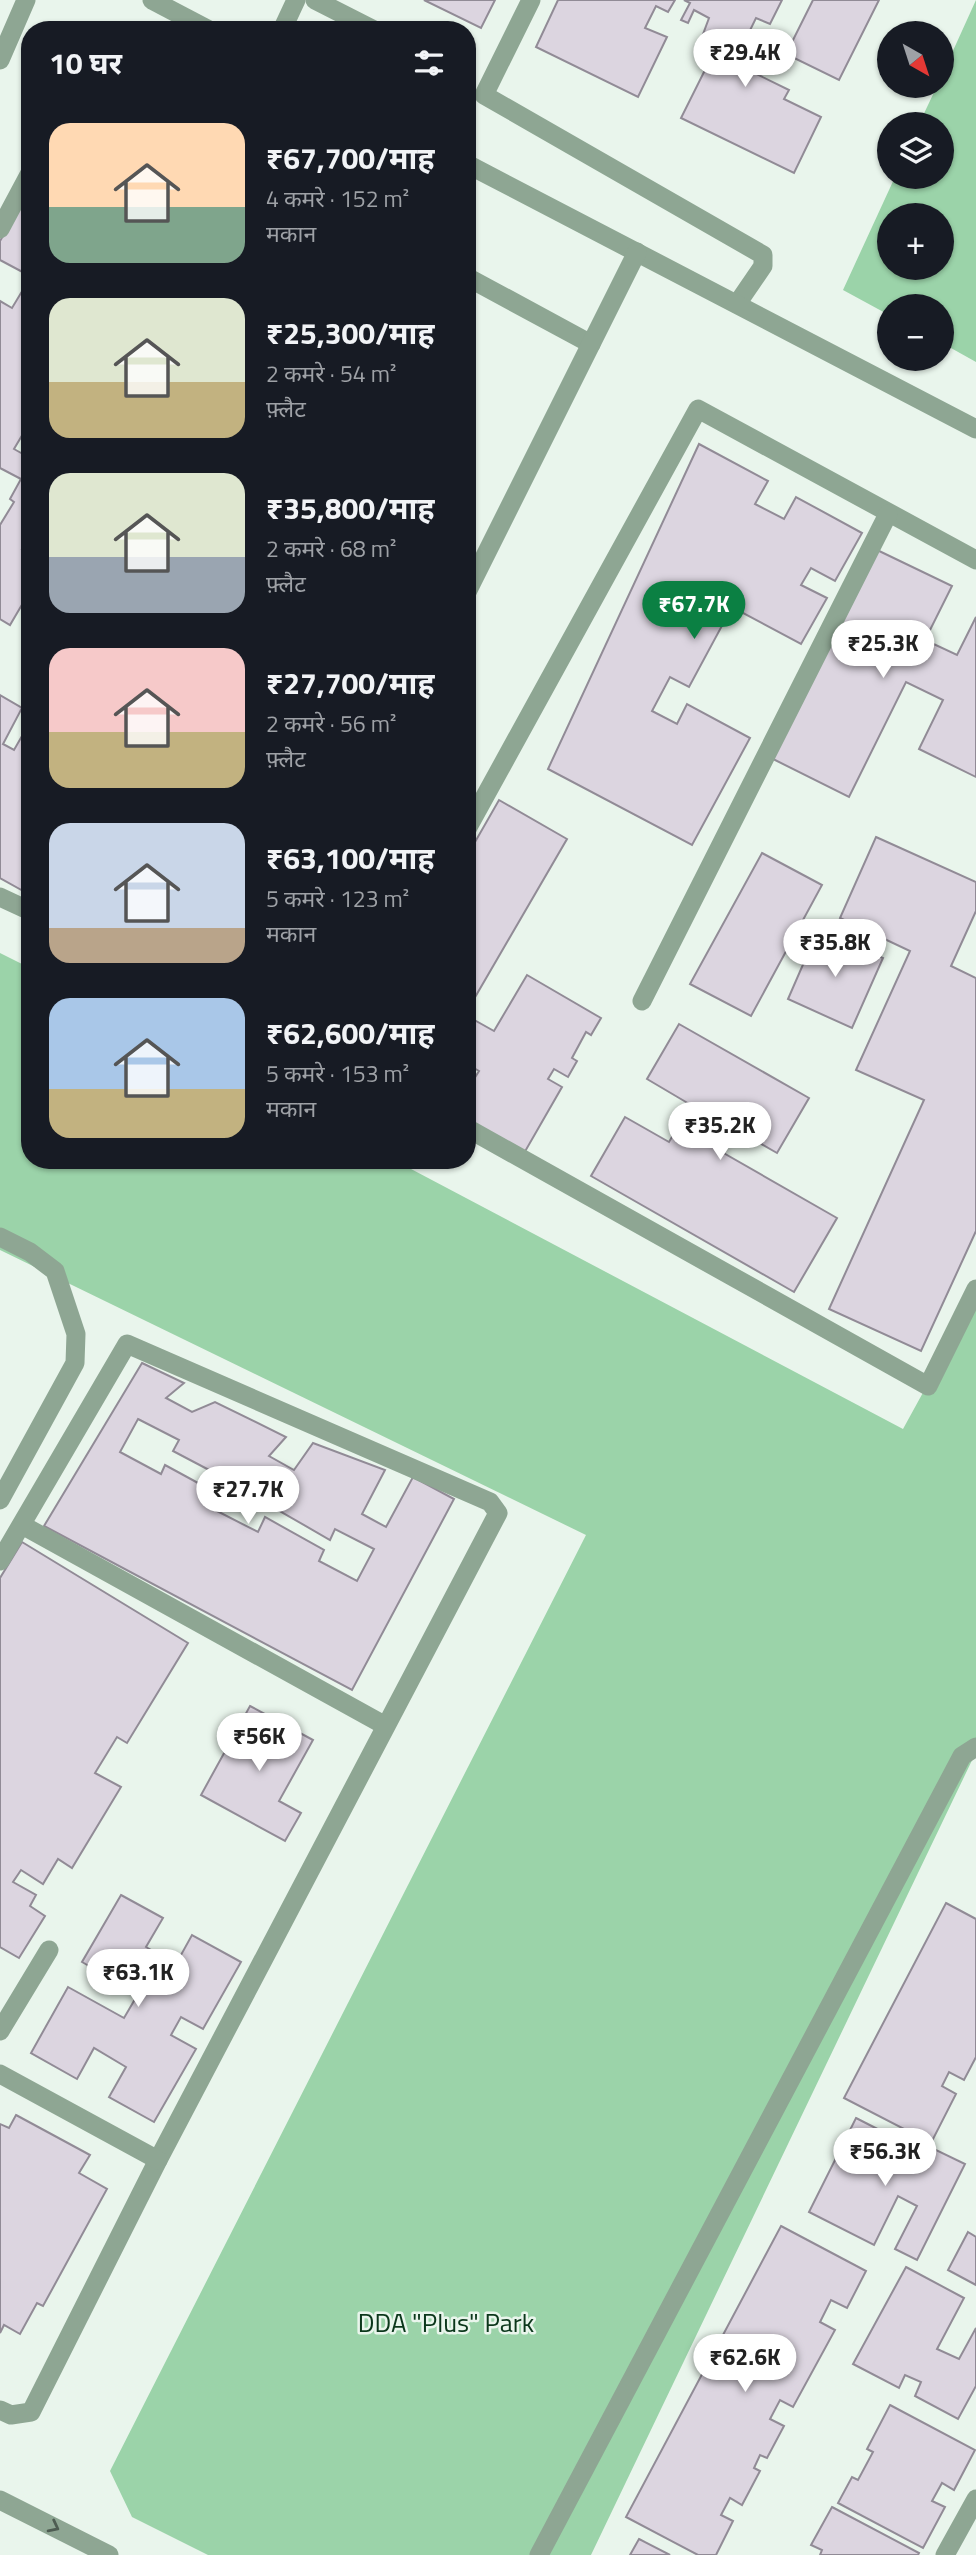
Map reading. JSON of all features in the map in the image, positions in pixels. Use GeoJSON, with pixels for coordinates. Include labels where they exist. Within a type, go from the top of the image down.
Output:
{"type":"FeatureCollection","features":[{"type":"Feature","properties":{"kind":"street"},"geometry":{"type":"LineString","coordinates":[[0,60],[26,0]]}},
{"type":"Feature","properties":{"kind":"street"},"geometry":{"type":"LineString","coordinates":[[152,0],[192,21]]}},
{"type":"Feature","properties":{"kind":"street"},"geometry":{"type":"LineString","coordinates":[[286,21],[296,0]]}},
{"type":"Feature","properties":{"kind":"street"},"geometry":{"type":"LineString","coordinates":[[315,0],[356,21]]}},
{"type":"Feature","properties":{"kind":"street"},"geometry":{"type":"LineString","coordinates":[[531,0],[484,95],[763,255],[763,266],[737,304]]}},
{"type":"Feature","properties":{"kind":"street"},"geometry":{"type":"LineString","coordinates":[[476,169],[976,429]]}},
{"type":"Feature","properties":{"kind":"street"},"geometry":{"type":"LineString","coordinates":[[0,229],[21,190]]}},
{"type":"Feature","properties":{"kind":"street"},"geometry":{"type":"LineString","coordinates":[[476,574],[637,252]]}},
{"type":"Feature","properties":{"kind":"street"},"geometry":{"type":"LineString","coordinates":[[476,282],[591,344]]}},
{"type":"Feature","properties":{"kind":"street"},"geometry":{"type":"LineString","coordinates":[[476,813],[698,409],[976,560]]}},
{"type":"Feature","properties":{"kind":"street"},"geometry":{"type":"LineString","coordinates":[[642,1001],[888,514]]}},
{"type":"Feature","properties":{"kind":"street"},"geometry":{"type":"LineString","coordinates":[[0,897],[21,907]]}},
{"type":"Feature","properties":{"kind":"street"},"geometry":{"type":"LineString","coordinates":[[476,1133],[928,1386],[976,1289]]}},
{"type":"Feature","properties":{"kind":"street"},"geometry":{"type":"LineString","coordinates":[[0,1237],[30,1252],[55,1271],[76,1335],[75,1363],[0,1500]]}},
{"type":"Feature","properties":{"kind":"street"},"geometry":{"type":"LineString","coordinates":[[0,1561],[127,1343],[490,1502],[498,1513],[384,1724],[31,2412],[11,2415],[0,2410]]}},
{"type":"Feature","properties":{"kind":"street"},"geometry":{"type":"LineString","coordinates":[[22,1525],[384,1724]]}},
{"type":"Feature","properties":{"kind":"street"},"geometry":{"type":"LineString","coordinates":[[539,2555],[961,1756],[976,1746]]}},
{"type":"Feature","properties":{"kind":"street"},"geometry":{"type":"LineString","coordinates":[[0,2031],[49,1950]]}},
{"type":"Feature","properties":{"kind":"street"},"geometry":{"type":"LineString","coordinates":[[0,2074],[158,2160]]}},
{"type":"Feature","properties":{"kind":"street"},"geometry":{"type":"LineString","coordinates":[[946,2555],[976,2499]]}},
{"type":"Feature","properties":{"kind":"street"},"geometry":{"type":"LineString","coordinates":[[0,2500],[109,2555]]}},
{"type":"Feature","properties":{"kind":"green space"},"geometry":{"type":"Polygon","coordinates":[[[976,0],[976,362],[954,350],[954,294],[877,294],[877,308],[843,290],[877,216],[877,280],[954,280],[954,203],[883,203],[889,189],[954,189],[954,112],[925,112],[931,98],[954,98],[954,49],[976,0]]]}},
{"type":"Feature","properties":{"kind":"green space","name":"DDA \"Plus\" Park"},"geometry":{"type":"Polygon","coordinates":[[[0,953],[21,964],[21,1169],[411,1169],[903,1429],[976,1296],[976,1752],[591,2555],[208,2555],[132,2517],[110,2471],[586,1535],[0,1250],[0,953]]]}},
{"type":"Feature","properties":{"kind":"building"},"geometry":{"type":"Polygon","coordinates":[[[424,0],[495,0],[481,28],[476,26],[476,21],[467,21],[424,0]]]}},
{"type":"Feature","properties":{"kind":"building"},"geometry":{"type":"Polygon","coordinates":[[[558,0],[675,0],[668,12],[656,6],[645,28],[667,37],[638,97],[536,47],[558,0]]]}},
{"type":"Feature","properties":{"kind":"building"},"geometry":{"type":"Polygon","coordinates":[[[684,0],[782,0],[770,24],[756,18],[734,63],[789,90],[784,99],[821,117],[794,173],[681,118],[714,52],[699,45],[709,18],[694,10],[688,23],[681,20],[690,3],[684,0]]]}},
{"type":"Feature","properties":{"kind":"building"},"geometry":{"type":"Polygon","coordinates":[[[813,0],[879,0],[839,80],[786,54],[813,0]]]}},
{"type":"Feature","properties":{"kind":"building"},"geometry":{"type":"Polygon","coordinates":[[[21,205],[21,271],[0,260],[0,241],[21,205]]]}},
{"type":"Feature","properties":{"kind":"building"},"geometry":{"type":"Polygon","coordinates":[[[21,293],[21,437],[14,449],[21,453],[21,479],[0,468],[0,301],[12,308],[21,293]]]}},
{"type":"Feature","properties":{"kind":"building"},"geometry":{"type":"Polygon","coordinates":[[[699,444],[768,481],[755,504],[784,519],[796,497],[862,533],[835,581],[811,568],[801,585],[827,598],[801,644],[732,607],[689,687],[670,677],[652,711],[677,724],[687,704],[750,738],[692,845],[548,769],[699,444]]]}},
{"type":"Feature","properties":{"kind":"building"},"geometry":{"type":"Polygon","coordinates":[[[21,479],[21,606],[10,625],[0,619],[0,525],[14,502],[10,499],[21,479]]]}},
{"type":"Feature","properties":{"kind":"building"},"geometry":{"type":"Polygon","coordinates":[[[875,549],[952,586],[925,640],[957,655],[976,617],[976,777],[919,749],[943,700],[906,682],[849,797],[771,758],[875,549]]]}},
{"type":"Feature","properties":{"kind":"building"},"geometry":{"type":"Polygon","coordinates":[[[0,695],[21,707],[3,744],[14,750],[21,738],[21,890],[0,878],[0,695]]]}},
{"type":"Feature","properties":{"kind":"building"},"geometry":{"type":"Polygon","coordinates":[[[499,800],[567,839],[476,996],[476,840],[499,800]]]}},
{"type":"Feature","properties":{"kind":"building"},"geometry":{"type":"Polygon","coordinates":[[[876,837],[976,882],[976,911],[951,966],[976,978],[976,1231],[921,1351],[829,1309],[924,1100],[856,1070],[910,951],[840,918],[876,837]]]}},
{"type":"Feature","properties":{"kind":"building"},"geometry":{"type":"Polygon","coordinates":[[[762,853],[822,885],[751,1016],[690,984],[762,853]]]}},
{"type":"Feature","properties":{"kind":"building"},"geometry":{"type":"Polygon","coordinates":[[[818,930],[883,958],[852,1028],[788,999],[818,930]]]}},
{"type":"Feature","properties":{"kind":"building"},"geometry":{"type":"Polygon","coordinates":[[[527,975],[601,1018],[591,1035],[586,1032],[572,1058],[577,1061],[568,1077],[554,1069],[548,1079],[562,1087],[523,1155],[476,1128],[476,1076],[479,1071],[476,1069],[476,1021],[494,1031],[527,975]]]}},
{"type":"Feature","properties":{"kind":"building"},"geometry":{"type":"Polygon","coordinates":[[[679,1024],[809,1098],[777,1153],[720,1120],[706,1143],[837,1218],[794,1292],[591,1176],[625,1117],[669,1142],[691,1105],[647,1079],[679,1024]]]}},
{"type":"Feature","properties":{"kind":"building"},"geometry":{"type":"Polygon","coordinates":[[[142,1363],[184,1383],[166,1398],[192,1412],[215,1402],[286,1437],[269,1456],[294,1470],[313,1443],[385,1470],[362,1514],[386,1527],[413,1477],[454,1499],[352,1690],[44,1526],[142,1363]],[[138,1419],[120,1452],[161,1474],[165,1465],[222,1496],[215,1510],[258,1532],[265,1517],[324,1550],[319,1561],[357,1581],[374,1549],[335,1529],[330,1540],[271,1506],[277,1494],[234,1472],[230,1481],[173,1451],[179,1440],[138,1419]]]}},
{"type":"Feature","properties":{"kind":"building"},"geometry":{"type":"Polygon","coordinates":[[[22,1542],[188,1643],[127,1743],[117,1737],[95,1773],[121,1787],[72,1868],[58,1859],[43,1884],[21,1870],[13,1882],[36,1895],[30,1906],[45,1916],[19,1958],[0,1947],[0,1578],[22,1542]]]}},
{"type":"Feature","properties":{"kind":"building"},"geometry":{"type":"Polygon","coordinates":[[[250,1706],[313,1740],[279,1801],[301,1813],[285,1841],[201,1795],[250,1706]]]}},
{"type":"Feature","properties":{"kind":"building"},"geometry":{"type":"Polygon","coordinates":[[[121,1895],[163,1918],[146,1947],[176,1964],[192,1935],[241,1962],[203,2029],[181,2017],[171,2035],[196,2049],[154,2122],[109,2097],[126,2067],[94,2048],[77,2079],[31,2053],[68,1987],[124,2018],[138,1994],[82,1962],[121,1895]]]}},
{"type":"Feature","properties":{"kind":"building"},"geometry":{"type":"Polygon","coordinates":[[[946,1903],[976,1919],[976,2057],[964,2080],[949,2072],[942,2086],[956,2094],[931,2143],[844,2098],[946,1903]]]}},
{"type":"Feature","properties":{"kind":"building"},"geometry":{"type":"Polygon","coordinates":[[[16,2115],[90,2155],[79,2173],[107,2189],[43,2306],[37,2303],[20,2334],[4,2325],[0,2333],[0,2124],[9,2128],[16,2115]]]}},
{"type":"Feature","properties":{"kind":"building"},"geometry":{"type":"Polygon","coordinates":[[[856,2118],[905,2143],[897,2160],[909,2166],[913,2157],[925,2163],[932,2148],[965,2164],[917,2260],[895,2249],[917,2206],[898,2196],[874,2245],[809,2212],[856,2118]]]}},
{"type":"Feature","properties":{"kind":"building"},"geometry":{"type":"Polygon","coordinates":[[[781,2226],[866,2271],[847,2308],[831,2300],[820,2322],[835,2330],[793,2407],[780,2400],[770,2419],[784,2426],[767,2458],[760,2455],[754,2468],[760,2471],[742,2505],[730,2498],[721,2515],[733,2521],[716,2555],[698,2555],[626,2517],[781,2226]]]}},
{"type":"Feature","properties":{"kind":"building"},"geometry":{"type":"Polygon","coordinates":[[[968,2232],[976,2237],[976,2285],[948,2270],[968,2232]]]}},
{"type":"Feature","properties":{"kind":"building"},"geometry":{"type":"Polygon","coordinates":[[[906,2267],[964,2298],[937,2349],[959,2359],[976,2328],[976,2386],[958,2419],[915,2396],[921,2382],[905,2375],[899,2388],[853,2364],[906,2267]]]}},
{"type":"Feature","properties":{"kind":"building"},"geometry":{"type":"Polygon","coordinates":[[[890,2405],[975,2450],[954,2490],[942,2483],[932,2501],[945,2507],[923,2548],[838,2503],[852,2477],[858,2480],[873,2452],[867,2449],[890,2405]]]}},
{"type":"Feature","properties":{"kind":"building"},"geometry":{"type":"Polygon","coordinates":[[[832,2507],[919,2553],[918,2555],[820,2555],[822,2550],[811,2545],[832,2507]]]}},
{"type":"Feature","properties":{"kind":"building"},"geometry":{"type":"Polygon","coordinates":[[[639,2539],[670,2555],[630,2555],[639,2539]]]}}]}
